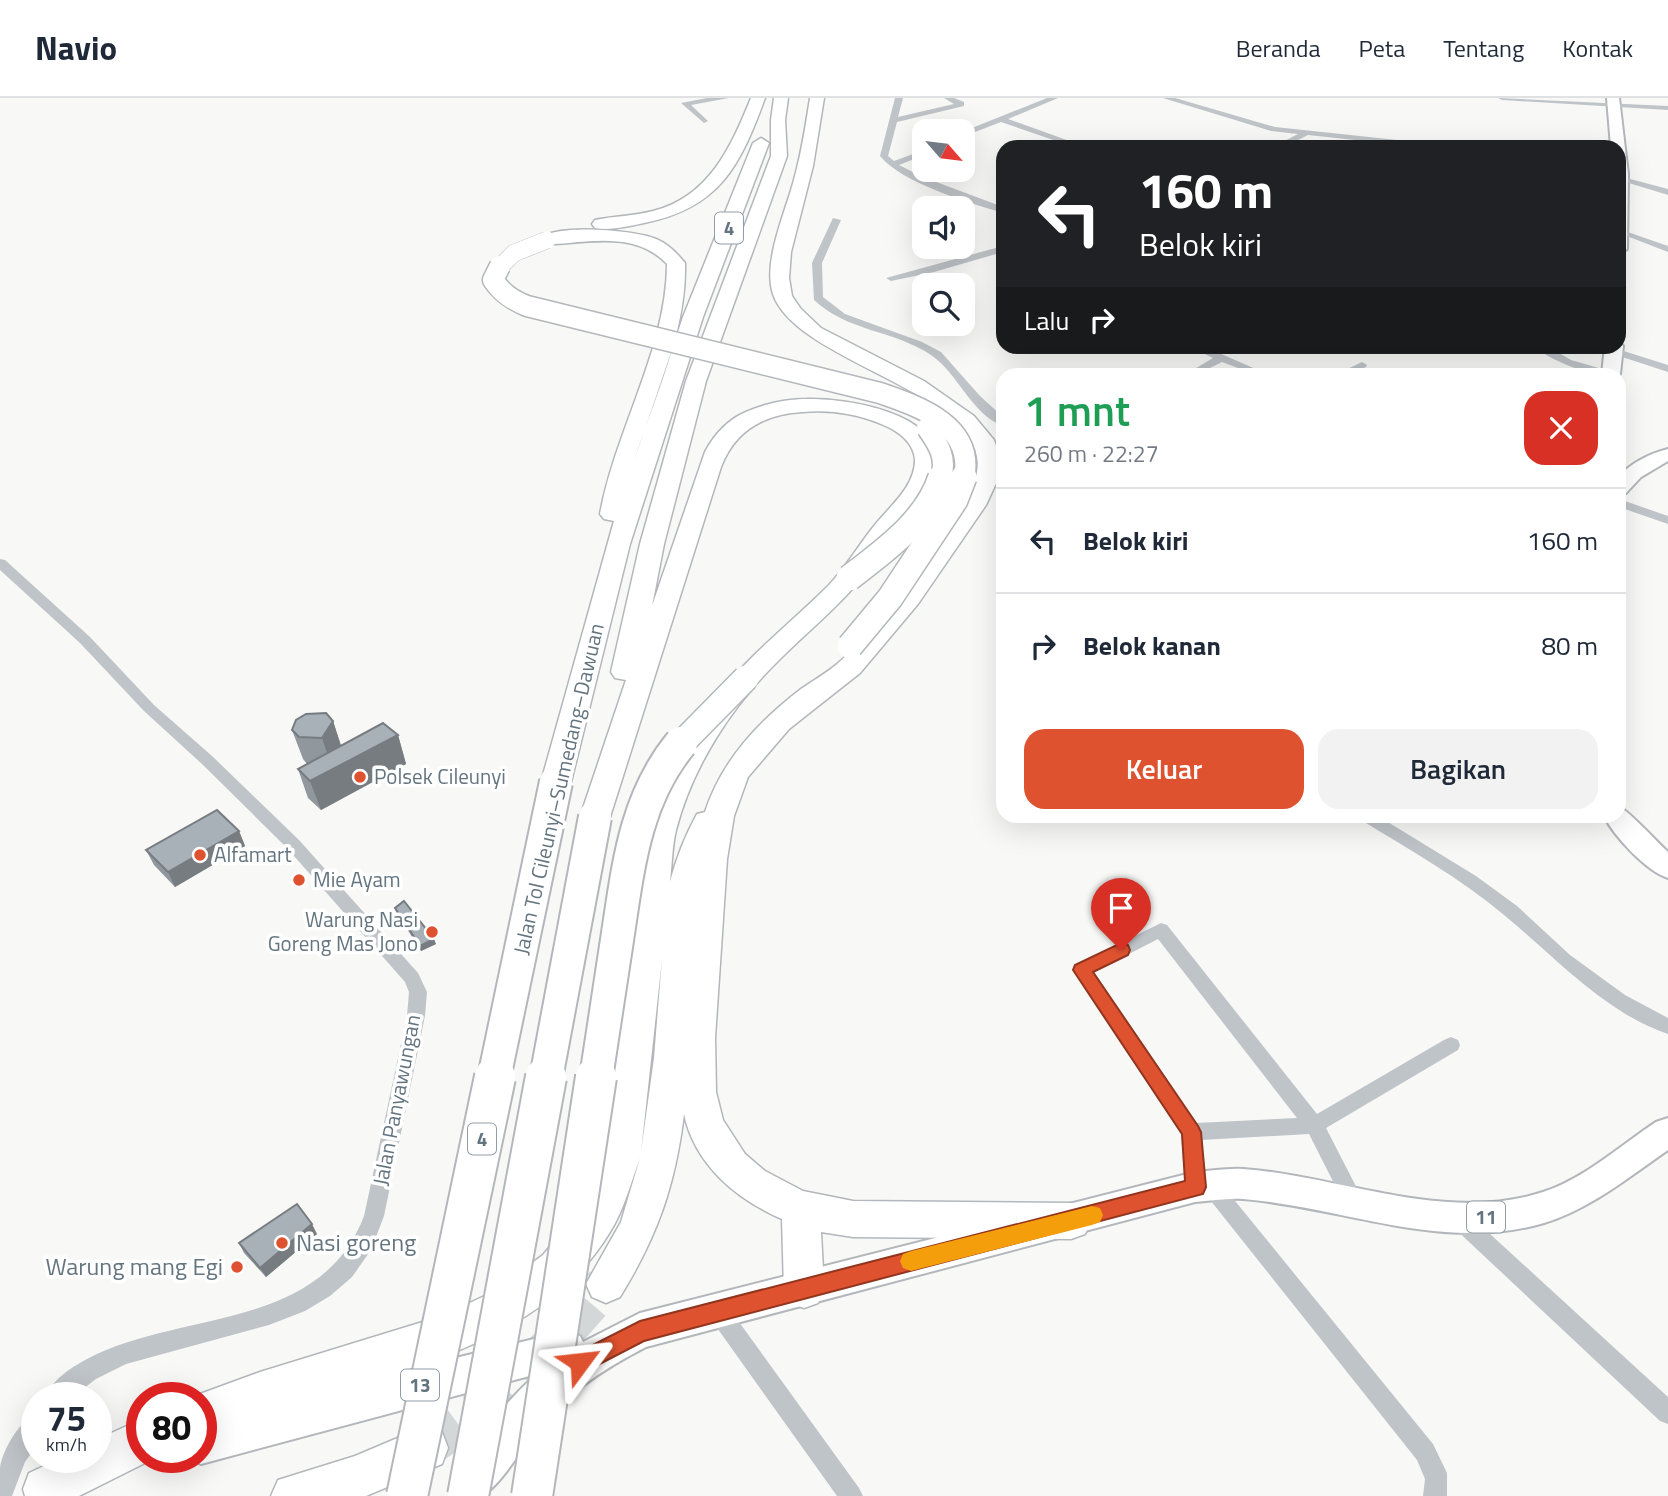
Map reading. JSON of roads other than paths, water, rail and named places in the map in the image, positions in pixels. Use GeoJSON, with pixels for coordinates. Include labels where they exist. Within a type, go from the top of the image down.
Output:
{"type":"FeatureCollection","features":[{"type":"Feature","properties":{"kind":"highway"},"geometry":{"type":"LineString","coordinates":[[532,1496],[627,873],[643,808],[663,767],[676,748],[849,578],[898,537],[938,490],[945,474],[946,458],[941,443],[929,429],[910,416],[854,396],[523,316],[489,301],[479,291],[478,270],[498,251],[543,238],[648,217],[691,202],[713,184],[732,153],[758,98]]}},
{"type":"Feature","properties":{"kind":"highway","name":"4"},"geometry":{"type":"LineString","coordinates":[[634,465],[758,155],[766,98]]}},
{"type":"Feature","properties":{"kind":"highway","name":"Jalan Tol Cileunyi–Sumedang–Dawuan"},"geometry":{"type":"LineString","coordinates":[[468,1496],[595,817],[652,544],[695,381],[779,156],[780,138],[776,118],[781,98]]}},
{"type":"Feature","properties":{"kind":"highway"},"geometry":{"type":"LineString","coordinates":[[606,1284],[640,1223],[683,1069],[684,889],[691,858],[702,833],[734,777],[769,733],[813,693],[849,668],[897,614],[980,498],[989,480],[990,459],[986,442],[970,422],[934,396],[814,331],[790,309],[781,291],[783,258],[807,161],[817,98]]}},
{"type":"Feature","properties":{"kind":"highway"},"geometry":{"type":"LineString","coordinates":[[1613,101],[1617,140]]}},
{"type":"Feature","properties":{"kind":"highway"},"geometry":{"type":"LineString","coordinates":[[634,465],[667,320],[676,287],[676,263],[662,248],[627,237],[586,235],[543,238],[513,254],[496,270],[493,280],[498,289],[510,299],[554,313],[880,393],[928,412],[961,441],[967,457],[967,471],[955,499],[922,545],[883,608],[813,693]]}},
{"type":"Feature","properties":{"kind":"highway"},"geometry":{"type":"LineString","coordinates":[[595,817],[715,455],[725,438],[737,426],[774,410],[798,406],[835,406],[873,413],[894,422],[910,432],[921,444],[926,456],[925,470],[919,485],[849,578]]}},
{"type":"Feature","properties":{"kind":"highway"},"geometry":{"type":"LineString","coordinates":[[1626,479],[1642,467],[1668,455]]}},
{"type":"Feature","properties":{"kind":"highway","name":"Jalan Tol Cileunyi–Sumedang–Dawuan"},"geometry":{"type":"LineString","coordinates":[[407,1496],[556,782],[634,465]]}},
{"type":"Feature","properties":{"kind":"highway"},"geometry":{"type":"LineString","coordinates":[[1626,465],[1642,467]]}},
{"type":"Feature","properties":{"kind":"highway"},"geometry":{"type":"LineString","coordinates":[[217,1409],[286,1385],[417,1348],[477,1323],[519,1298],[565,1260],[599,1216],[617,1174],[626,1128],[660,832],[669,802],[695,749],[709,725],[746,678]]}},
{"type":"Feature","properties":{"kind":"highway"},"geometry":{"type":"LineString","coordinates":[[1622,823],[1632,836],[1668,868]]}},
{"type":"Feature","properties":{"kind":"highway"},"geometry":{"type":"LineString","coordinates":[[683,1069],[722,1156],[744,1178],[768,1196],[801,1210],[822,1216],[853,1219],[1070,1221]]}},
{"type":"Feature","properties":{"kind":"highway","name":"11"},"geometry":{"type":"LineString","coordinates":[[468,1496],[499,1445],[535,1402],[580,1362],[640,1331],[1203,1187],[1241,1184],[1456,1217],[1503,1216],[1545,1207],[1574,1193],[1668,1132]]}},
{"type":"Feature","properties":{"kind":"highway"},"geometry":{"type":"LineString","coordinates":[[801,1210],[804,1289]]}},
{"type":"Feature","properties":{"kind":"highway","name":"13"},"geometry":{"type":"LineString","coordinates":[[217,1441],[398,1391],[640,1331]]}},
{"type":"Feature","properties":{"kind":"highway"},"geometry":{"type":"LineString","coordinates":[[294,1496],[355,1478],[426,1448]]}},
{"type":"Feature","properties":{"kind":"highway"},"geometry":{"type":"LineString","coordinates":[[33,1493],[126,1449]]}},
{"type":"Feature","properties":{"kind":"highway"},"geometry":{"type":"LineString","coordinates":[[33,1493],[126,1467]]}},
{"type":"Feature","properties":{"kind":"street"},"geometry":{"type":"LineString","coordinates":[[704,121],[685,103],[724,98]]}},
{"type":"Feature","properties":{"kind":"street"},"geometry":{"type":"LineString","coordinates":[[899,98],[884,156],[891,165],[996,207]]}},
{"type":"Feature","properties":{"kind":"street"},"geometry":{"type":"LineString","coordinates":[[892,121],[961,104],[948,98]]}},
{"type":"Feature","properties":{"kind":"street"},"geometry":{"type":"LineString","coordinates":[[975,130],[1054,98]]}},
{"type":"Feature","properties":{"kind":"street"},"geometry":{"type":"LineString","coordinates":[[1167,98],[1247,123],[1380,140]]}},
{"type":"Feature","properties":{"kind":"street"},"geometry":{"type":"LineString","coordinates":[[1502,98],[1613,101],[1668,108]]}},
{"type":"Feature","properties":{"kind":"street"},"geometry":{"type":"LineString","coordinates":[[999,120],[1060,140]]}},
{"type":"Feature","properties":{"kind":"street"},"geometry":{"type":"LineString","coordinates":[[1291,140],[1307,132]]}},
{"type":"Feature","properties":{"kind":"street"},"geometry":{"type":"LineString","coordinates":[[891,165],[912,157]]}},
{"type":"Feature","properties":{"kind":"street"},"geometry":{"type":"LineString","coordinates":[[1626,173],[1668,192]]}},
{"type":"Feature","properties":{"kind":"street"},"geometry":{"type":"LineString","coordinates":[[836,220],[817,263],[818,298],[831,308],[868,327],[937,354],[956,370],[966,387],[996,416]]}},
{"type":"Feature","properties":{"kind":"street"},"geometry":{"type":"LineString","coordinates":[[1626,233],[1668,249]]}},
{"type":"Feature","properties":{"kind":"street"},"geometry":{"type":"LineString","coordinates":[[891,278],[931,270],[996,250]]}},
{"type":"Feature","properties":{"kind":"street"},"geometry":{"type":"LineString","coordinates":[[1626,353],[1668,369]]}},
{"type":"Feature","properties":{"kind":"street"},"geometry":{"type":"LineString","coordinates":[[1199,368],[1218,354]]}},
{"type":"Feature","properties":{"kind":"street"},"geometry":{"type":"LineString","coordinates":[[1223,354],[1240,368]]}},
{"type":"Feature","properties":{"kind":"street"},"geometry":{"type":"LineString","coordinates":[[1552,354],[1567,362],[1589,368]]}},
{"type":"Feature","properties":{"kind":"street"},"geometry":{"type":"LineString","coordinates":[[1355,368],[1362,365]]}},
{"type":"Feature","properties":{"kind":"street"},"geometry":{"type":"LineString","coordinates":[[1626,505],[1668,520]]}},
{"type":"Feature","properties":{"kind":"street","name":"Jalan Panyawungan"},"geometry":{"type":"LineString","coordinates":[[0,562],[85,640],[149,708],[293,844],[412,978],[418,992],[413,1028],[373,1216],[362,1247],[333,1282],[289,1309],[117,1355],[70,1382]]}},
{"type":"Feature","properties":{"kind":"street"},"geometry":{"type":"LineString","coordinates":[[1379,823],[1436,856],[1470,880],[1511,911],[1564,960],[1619,1000],[1668,1027]]}},
{"type":"Feature","properties":{"kind":"street"},"geometry":{"type":"LineString","coordinates":[[1354,1202],[1314,1125],[1161,930],[1082,970],[1191,1132],[1203,1187],[1425,1452],[1434,1467],[1438,1484],[1435,1496]]}},
{"type":"Feature","properties":{"kind":"street"},"geometry":{"type":"LineString","coordinates":[[1191,1132],[1314,1125],[1451,1045]]}},
{"type":"Feature","properties":{"kind":"street"},"geometry":{"type":"LineString","coordinates":[[1456,1217],[1668,1413]]}},
{"type":"Feature","properties":{"kind":"street"},"geometry":{"type":"LineString","coordinates":[[719,1311],[851,1496]]}},
{"type":"Feature","properties":{"kind":"street"},"geometry":{"type":"LineString","coordinates":[[0,1496],[21,1448]]}},
{"type":"Feature","properties":{"kind":"tunnel"},"geometry":{"type":"LineString","coordinates":[[426,1448],[476,1412],[522,1373],[565,1331],[606,1284]]}},
{"type":"Feature","properties":{"kind":"place","name":"Polsek Cileunyi"},"geometry":{"type":"Point","coordinates":[360,777]}},
{"type":"Feature","properties":{"kind":"place","name":"Alfamart"},"geometry":{"type":"Point","coordinates":[200,855]}},
{"type":"Feature","properties":{"kind":"place","name":"Mie Ayam"},"geometry":{"type":"Point","coordinates":[299,880]}},
{"type":"Feature","properties":{"kind":"place","name":"Warung Nasi Goreng Mas Jono"},"geometry":{"type":"Point","coordinates":[432,932]}},
{"type":"Feature","properties":{"kind":"place","name":"Nasi goreng"},"geometry":{"type":"Point","coordinates":[282,1243]}},
{"type":"Feature","properties":{"kind":"place","name":"Warung mang Egi"},"geometry":{"type":"Point","coordinates":[237,1267]}}]}
